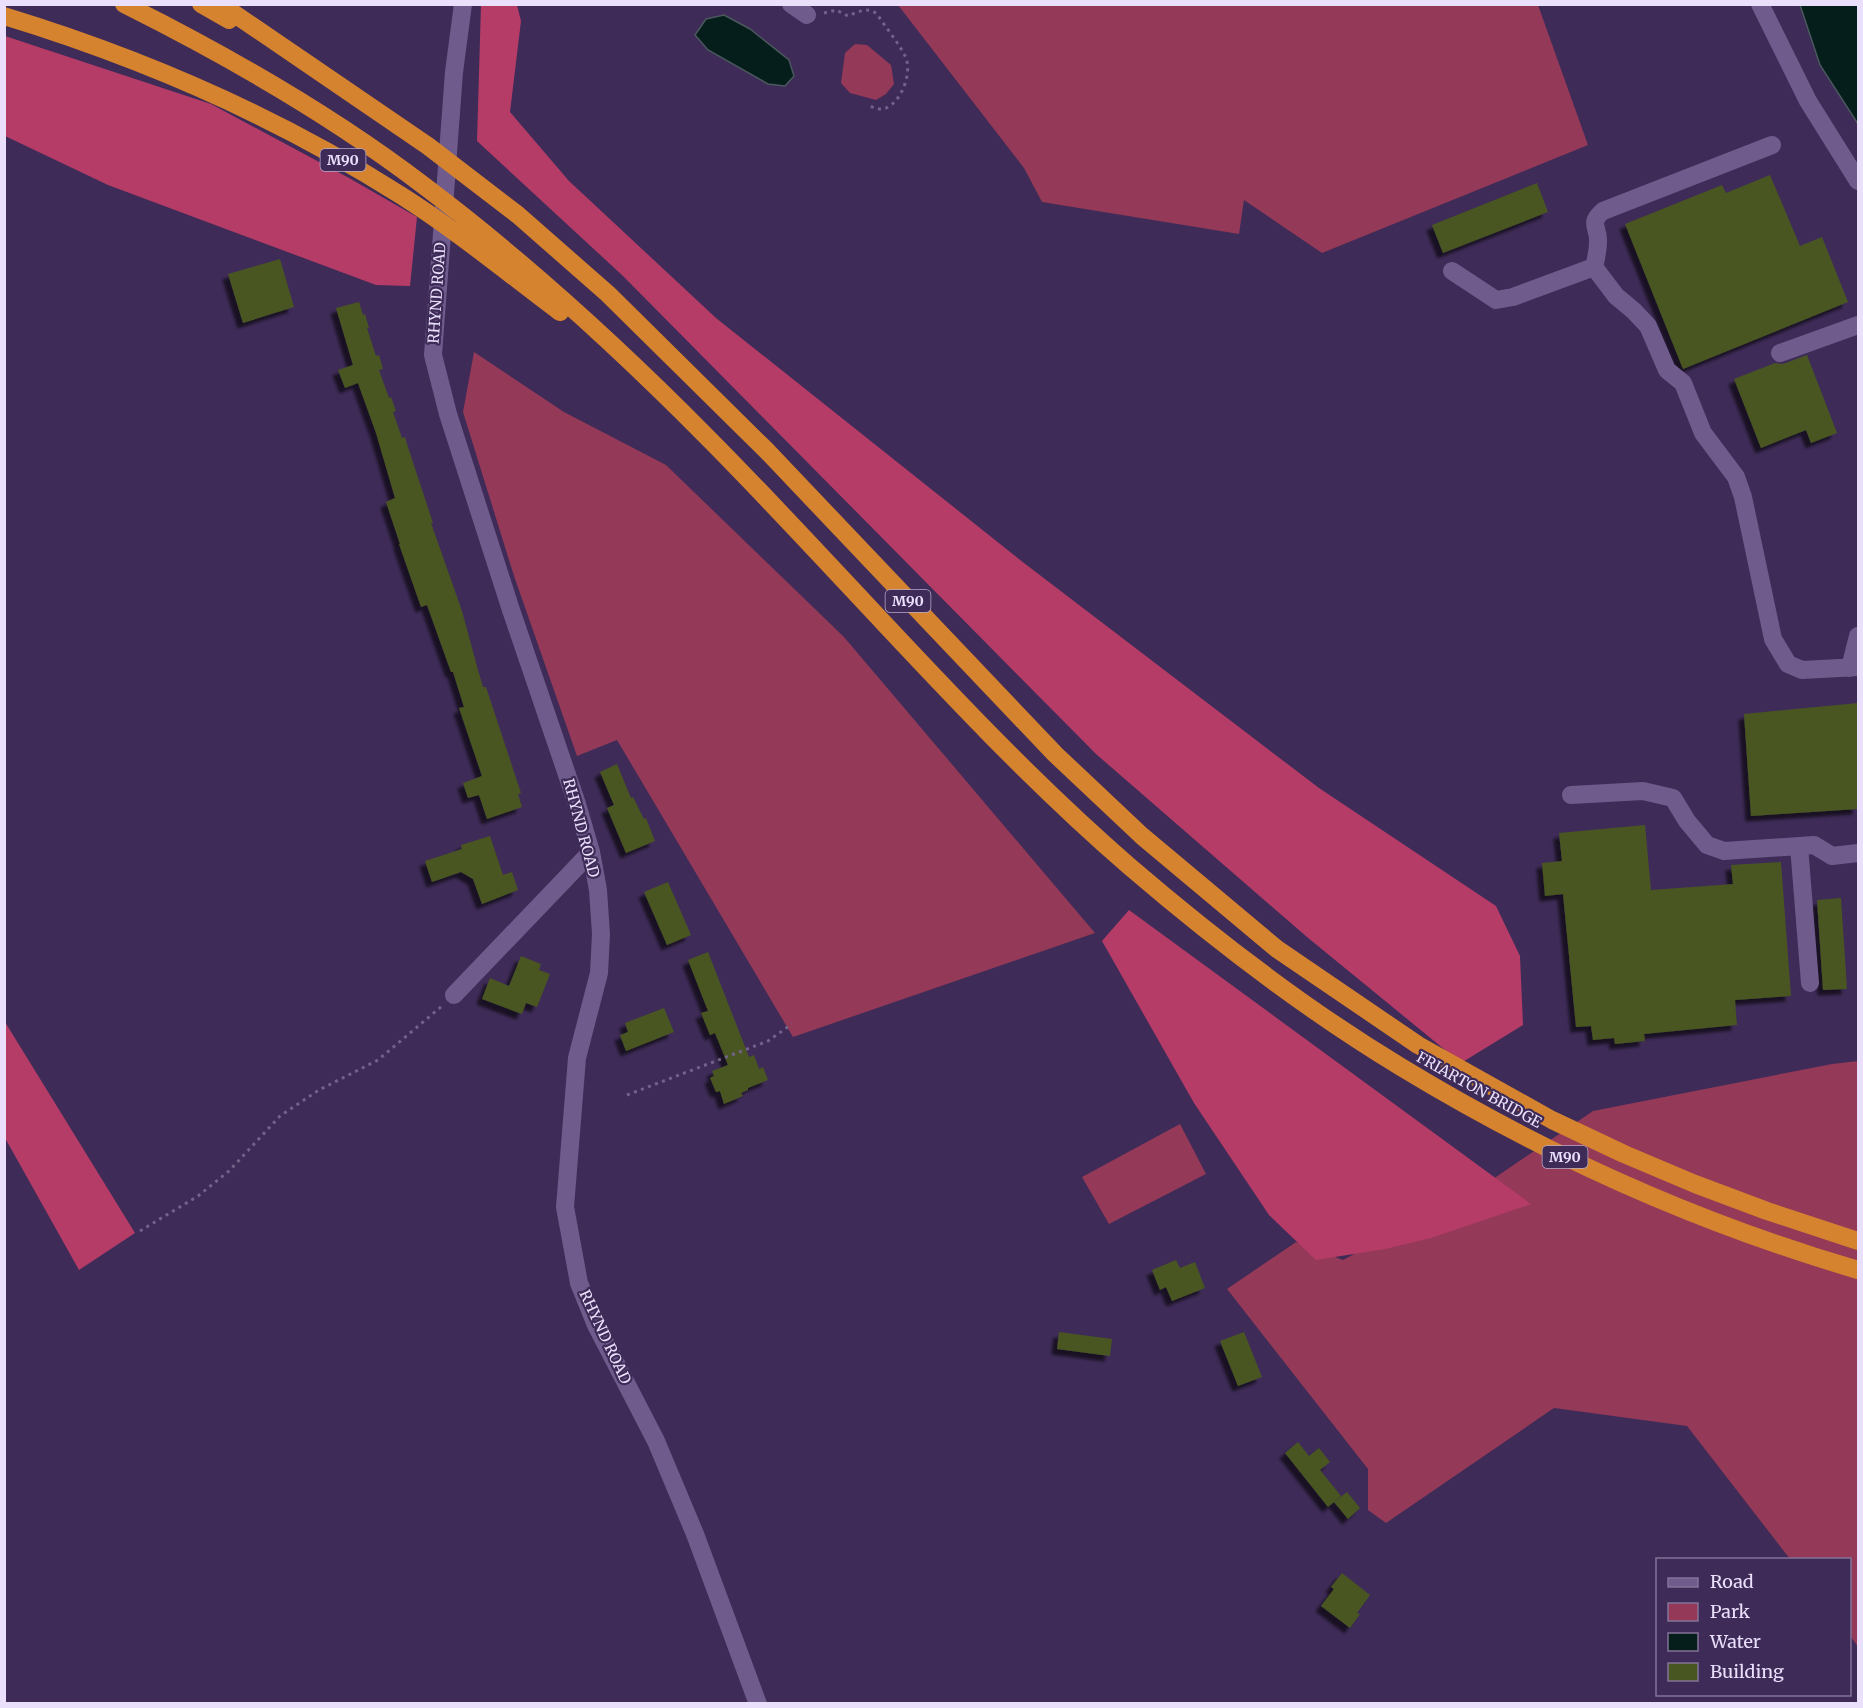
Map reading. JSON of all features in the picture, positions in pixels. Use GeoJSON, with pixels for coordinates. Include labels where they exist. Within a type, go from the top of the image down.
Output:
{"type":"FeatureCollection","features":[{"type":"Feature","properties":{"kind":"highway","name":"M90"},"geometry":{"type":"LineString","coordinates":[[124,4],[196,40],[260,77],[384,157],[468,220],[537,278],[643,374]]}},
{"type":"Feature","properties":{"kind":"highway","name":"M90"},"geometry":{"type":"LineString","coordinates":[[201,4],[348,90]]}},
{"type":"Feature","properties":{"kind":"highway","name":"M90"},"geometry":{"type":"LineString","coordinates":[[220,4],[348,90]]}},
{"type":"Feature","properties":{"kind":"highway","name":"M90"},"geometry":{"type":"LineString","coordinates":[[4,16],[64,34],[155,68],[259,115],[336,156],[403,197],[470,244],[643,374]]}},
{"type":"Feature","properties":{"kind":"highway","name":"FRIARTON BRIDGE"},"geometry":{"type":"LineString","coordinates":[[348,90],[428,146],[518,215],[608,294],[766,450],[1055,754],[1142,836],[1277,949],[1418,1045],[1552,1120],[1695,1184],[1858,1241]]}},
{"type":"Feature","properties":{"kind":"highway","name":"FRIARTON BRIDGE"},"geometry":{"type":"LineString","coordinates":[[643,374],[710,440],[1030,774],[1134,870],[1294,996],[1401,1067],[1554,1151],[1662,1201],[1722,1225],[1858,1270]]}},
{"type":"Feature","properties":{"kind":"street","name":"RHYND ROAD"},"geometry":{"type":"LineString","coordinates":[[463,4],[454,72],[433,355],[448,414],[591,852],[598,890],[601,934],[599,973],[576,1058],[565,1207],[579,1283],[596,1325],[656,1441],[695,1534],[758,1704]]}},
{"type":"Feature","properties":{"kind":"street"},"geometry":{"type":"LineString","coordinates":[[791,4],[807,15]]}},
{"type":"Feature","properties":{"kind":"street"},"geometry":{"type":"LineString","coordinates":[[1760,4],[1808,101],[1858,181]]}},
{"type":"Feature","properties":{"kind":"street"},"geometry":{"type":"LineString","coordinates":[[1772,145],[1603,211],[1596,217],[1594,224],[1599,239],[1594,267],[1616,296],[1648,326],[1667,370],[1683,383],[1703,433],[1736,477],[1743,497],[1773,639],[1788,664],[1802,670],[1854,668],[1858,636]]}},
{"type":"Feature","properties":{"kind":"street"},"geometry":{"type":"LineString","coordinates":[[1452,271],[1496,300],[1513,297],[1594,267]]}},
{"type":"Feature","properties":{"kind":"street"},"geometry":{"type":"LineString","coordinates":[[1780,353],[1858,325]]}},
{"type":"Feature","properties":{"kind":"street"},"geometry":{"type":"LineString","coordinates":[[1571,795],[1643,791],[1673,798],[1687,822],[1707,845],[1724,851],[1814,845],[1832,856],[1858,853]]}},
{"type":"Feature","properties":{"kind":"street"},"geometry":{"type":"LineString","coordinates":[[1799,846],[1810,983]]}},
{"type":"Feature","properties":{"kind":"street"},"geometry":{"type":"LineString","coordinates":[[454,995],[591,852]]}},
{"type":"Feature","properties":{"kind":"path"},"geometry":{"type":"LineString","coordinates":[[807,15],[836,10],[848,16],[863,10],[872,10],[877,14],[906,59],[906,79],[899,97],[887,108],[879,110],[867,105]]}},
{"type":"Feature","properties":{"kind":"path"},"geometry":{"type":"LineString","coordinates":[[140,1231],[198,1196],[229,1171],[280,1116],[320,1090],[378,1060],[454,995]]}},
{"type":"Feature","properties":{"kind":"path"},"geometry":{"type":"LineString","coordinates":[[627,1095],[768,1041],[792,1024]]}},
{"type":"Feature","properties":{"kind":"green space"},"geometry":{"type":"Polygon","coordinates":[[[898,5],[1538,5],[1588,145],[1322,253],[1244,200],[1239,234],[1042,202],[1024,168],[898,5]]]}},
{"type":"Feature","properties":{"kind":"green space"},"geometry":{"type":"Polygon","coordinates":[[[855,44],[867,45],[891,65],[894,84],[886,94],[876,100],[850,93],[841,83],[845,53],[855,44]]]}},
{"type":"Feature","properties":{"kind":"green space"},"geometry":{"type":"Polygon","coordinates":[[[474,352],[564,412],[666,465],[844,637],[1095,933],[793,1037],[617,740],[577,756],[514,576],[463,412],[474,352]]]}},
{"type":"Feature","properties":{"kind":"green space"},"geometry":{"type":"Polygon","coordinates":[[[1858,1061],[1858,1647],[1851,1636],[1851,1558],[1789,1558],[1687,1426],[1554,1408],[1386,1523],[1368,1510],[1368,1469],[1227,1289],[1296,1242],[1343,1260],[1490,1181],[1593,1111],[1832,1064],[1858,1061]]]}},
{"type":"Feature","properties":{"kind":"green space"},"geometry":{"type":"Polygon","coordinates":[[[1180,1124],[1206,1174],[1109,1224],[1082,1177],[1180,1124]]]}},
{"type":"Feature","properties":{"kind":"shaded area"},"geometry":{"type":"Polygon","coordinates":[[[481,5],[517,5],[521,21],[510,112],[569,181],[716,318],[1024,563],[1319,788],[1496,906],[1520,956],[1523,1025],[1461,1063],[1307,937],[1096,754],[623,276],[477,141],[481,5]]]}},
{"type":"Feature","properties":{"kind":"shaded area"},"geometry":{"type":"Polygon","coordinates":[[[5,36],[211,104],[417,217],[410,286],[376,285],[108,185],[5,136],[5,36]]]}},
{"type":"Feature","properties":{"kind":"shaded area"},"geometry":{"type":"Polygon","coordinates":[[[1129,910],[1531,1204],[1431,1238],[1385,1249],[1316,1260],[1269,1215],[1194,1103],[1102,941],[1129,910]]]}},
{"type":"Feature","properties":{"kind":"shaded area"},"geometry":{"type":"Polygon","coordinates":[[[5,1022],[135,1233],[79,1270],[5,1138],[5,1022]]]}},
{"type":"Feature","properties":{"kind":"water"},"geometry":{"type":"Polygon","coordinates":[[[1800,5],[1858,5],[1858,124],[1820,65],[1800,5]]]}},
{"type":"Feature","properties":{"kind":"water"},"geometry":{"type":"Polygon","coordinates":[[[724,15],[750,29],[789,60],[794,76],[785,86],[768,84],[708,50],[695,35],[706,19],[724,15]]]}},
{"type":"Feature","properties":{"kind":"building"},"geometry":{"type":"Polygon","coordinates":[[[1770,175],[1800,246],[1822,237],[1848,302],[1683,369],[1625,224],[1722,185],[1726,193],[1770,175]]]}},
{"type":"Feature","properties":{"kind":"building"},"geometry":{"type":"Polygon","coordinates":[[[1537,183],[1548,212],[1443,253],[1432,225],[1537,183]]]}},
{"type":"Feature","properties":{"kind":"building"},"geometry":{"type":"Polygon","coordinates":[[[280,259],[294,307],[243,323],[228,274],[280,259]]]}},
{"type":"Feature","properties":{"kind":"building"},"geometry":{"type":"Polygon","coordinates":[[[359,302],[363,315],[365,314],[376,356],[379,355],[383,369],[379,370],[396,411],[393,412],[402,438],[405,437],[433,523],[431,523],[462,611],[483,687],[486,687],[521,793],[518,794],[522,807],[487,819],[479,795],[468,798],[463,783],[482,776],[459,708],[464,707],[453,672],[451,672],[427,605],[421,607],[386,502],[395,498],[376,433],[358,383],[345,388],[338,370],[353,365],[336,308],[359,302]]]}},
{"type":"Feature","properties":{"kind":"building"},"geometry":{"type":"Polygon","coordinates":[[[1807,355],[1837,433],[1811,443],[1806,430],[1761,448],[1734,379],[1775,363],[1783,364],[1807,355]]]}},
{"type":"Feature","properties":{"kind":"building"},"geometry":{"type":"Polygon","coordinates":[[[1858,703],[1858,809],[1751,816],[1744,714],[1858,703]]]}},
{"type":"Feature","properties":{"kind":"building"},"geometry":{"type":"Polygon","coordinates":[[[617,764],[631,798],[633,797],[644,819],[646,818],[655,841],[626,853],[607,808],[614,805],[600,772],[617,764]]]}},
{"type":"Feature","properties":{"kind":"building"},"geometry":{"type":"Polygon","coordinates":[[[1645,825],[1651,890],[1733,884],[1731,865],[1781,862],[1791,996],[1735,1000],[1737,1025],[1644,1034],[1645,1041],[1615,1044],[1614,1038],[1593,1040],[1591,1026],[1576,1027],[1563,894],[1545,896],[1542,863],[1562,861],[1559,833],[1645,825]]]}},
{"type":"Feature","properties":{"kind":"building"},"geometry":{"type":"Polygon","coordinates":[[[490,836],[503,875],[512,872],[518,890],[482,904],[473,879],[461,872],[432,882],[425,861],[462,849],[461,845],[490,836]]]}},
{"type":"Feature","properties":{"kind":"building"},"geometry":{"type":"Polygon","coordinates":[[[668,882],[691,935],[667,945],[644,892],[668,882]]]}},
{"type":"Feature","properties":{"kind":"building"},"geometry":{"type":"Polygon","coordinates":[[[1841,898],[1847,989],[1823,990],[1817,900],[1841,898]]]}},
{"type":"Feature","properties":{"kind":"building"},"geometry":{"type":"Polygon","coordinates":[[[708,952],[749,1057],[754,1055],[759,1069],[763,1067],[768,1080],[748,1088],[741,1093],[743,1096],[724,1104],[720,1091],[716,1092],[710,1078],[714,1076],[712,1071],[728,1065],[715,1033],[710,1035],[701,1013],[708,1011],[688,960],[708,952]]]}},
{"type":"Feature","properties":{"kind":"building"},"geometry":{"type":"Polygon","coordinates":[[[521,956],[541,964],[539,970],[550,974],[537,1007],[526,1003],[522,1014],[482,999],[490,978],[509,986],[521,956]]]}},
{"type":"Feature","properties":{"kind":"building"},"geometry":{"type":"Polygon","coordinates":[[[664,1008],[674,1032],[626,1051],[620,1035],[628,1032],[625,1023],[664,1008]]]}},
{"type":"Feature","properties":{"kind":"building"},"geometry":{"type":"Polygon","coordinates":[[[1176,1260],[1180,1268],[1195,1262],[1205,1288],[1172,1301],[1166,1287],[1160,1290],[1152,1270],[1176,1260]]]}},
{"type":"Feature","properties":{"kind":"building"},"geometry":{"type":"Polygon","coordinates":[[[1059,1332],[1112,1339],[1110,1356],[1057,1349],[1059,1332]]]}},
{"type":"Feature","properties":{"kind":"building"},"geometry":{"type":"Polygon","coordinates":[[[1244,1332],[1262,1377],[1238,1386],[1220,1341],[1244,1332]]]}},
{"type":"Feature","properties":{"kind":"building"},"geometry":{"type":"Polygon","coordinates":[[[1298,1442],[1309,1456],[1319,1448],[1330,1462],[1320,1470],[1341,1496],[1328,1507],[1285,1453],[1298,1442]]]}},
{"type":"Feature","properties":{"kind":"building"},"geometry":{"type":"Polygon","coordinates":[[[1347,1492],[1360,1508],[1348,1519],[1334,1502],[1347,1492]]]}},
{"type":"Feature","properties":{"kind":"building"},"geometry":{"type":"Polygon","coordinates":[[[1342,1573],[1370,1595],[1350,1628],[1321,1606],[1334,1589],[1331,1587],[1342,1573]]]}}]}
